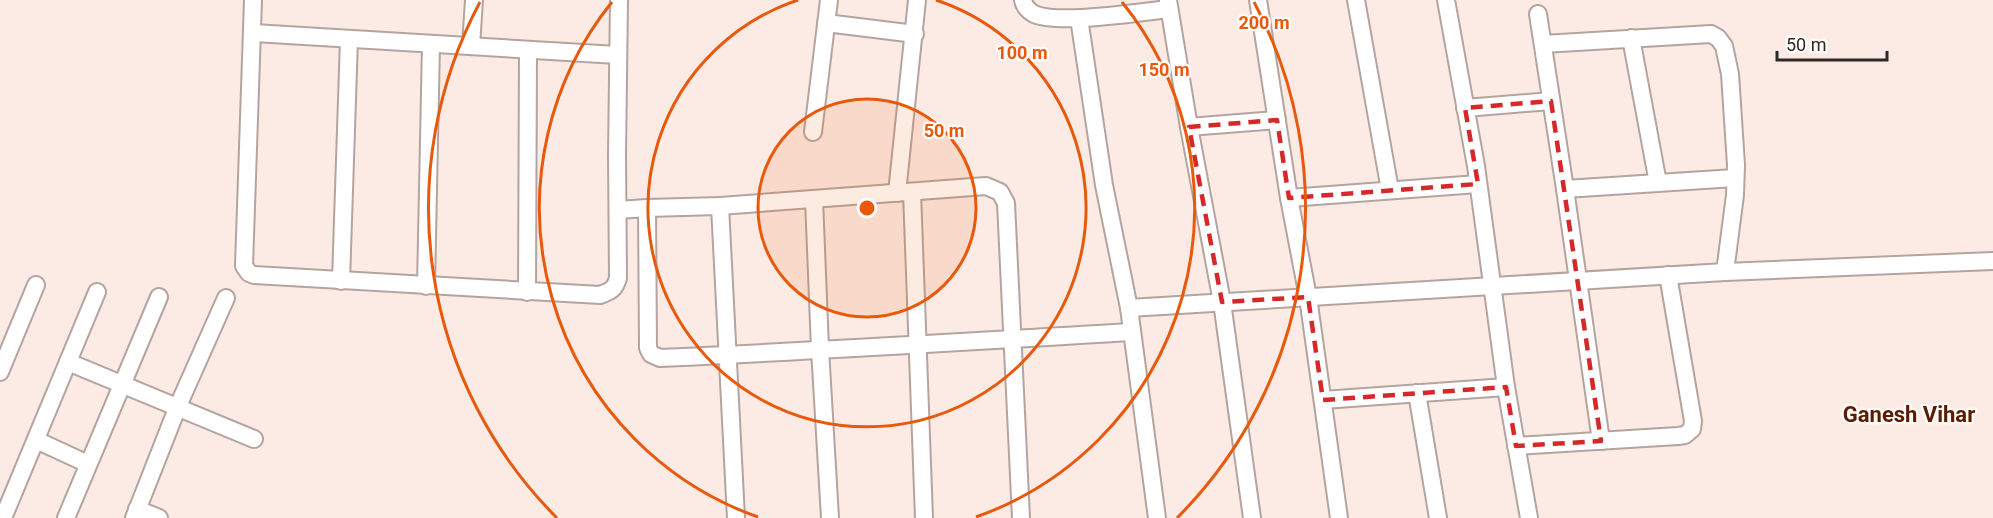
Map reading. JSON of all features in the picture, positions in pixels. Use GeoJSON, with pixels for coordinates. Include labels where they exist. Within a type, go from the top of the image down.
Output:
{"type":"FeatureCollection","features":[{"type":"Feature","properties":{"kind":"street"},"geometry":{"type":"LineString","coordinates":[[253,0],[244,266],[249,273],[341,281],[600,295],[616,287],[618,278],[619,0]]}},
{"type":"Feature","properties":{"kind":"street"},"geometry":{"type":"LineString","coordinates":[[471,46],[474,0]]}},
{"type":"Feature","properties":{"kind":"street"},"geometry":{"type":"LineString","coordinates":[[813,132],[829,0]]}},
{"type":"Feature","properties":{"kind":"street"},"geometry":{"type":"LineString","coordinates":[[918,0],[905,192],[917,344],[924,518]]}},
{"type":"Feature","properties":{"kind":"street"},"geometry":{"type":"LineString","coordinates":[[1023,0],[1024,5],[1034,14],[1049,17],[1079,18],[1168,5],[1222,302],[1252,518]]}},
{"type":"Feature","properties":{"kind":"street"},"geometry":{"type":"LineString","coordinates":[[1257,0],[1289,198],[1308,297],[1339,518]]}},
{"type":"Feature","properties":{"kind":"street"},"geometry":{"type":"LineString","coordinates":[[1356,0],[1390,190]]}},
{"type":"Feature","properties":{"kind":"street"},"geometry":{"type":"LineString","coordinates":[[1446,0],[1478,184],[1506,387],[1529,518]]}},
{"type":"Feature","properties":{"kind":"street"},"geometry":{"type":"LineString","coordinates":[[1538,14],[1601,441]]}},
{"type":"Feature","properties":{"kind":"street"},"geometry":{"type":"LineString","coordinates":[[1079,18],[1104,185],[1129,308],[1157,518]]}},
{"type":"Feature","properties":{"kind":"street"},"geometry":{"type":"LineString","coordinates":[[826,23],[915,33]]}},
{"type":"Feature","properties":{"kind":"street"},"geometry":{"type":"LineString","coordinates":[[253,33],[618,55]]}},
{"type":"Feature","properties":{"kind":"street"},"geometry":{"type":"LineString","coordinates":[[1542,44],[1711,33],[1718,38],[1724,46],[1730,74],[1736,178],[1725,272]]}},
{"type":"Feature","properties":{"kind":"street"},"geometry":{"type":"LineString","coordinates":[[1631,38],[1658,183]]}},
{"type":"Feature","properties":{"kind":"street"},"geometry":{"type":"LineString","coordinates":[[341,281],[349,39]]}},
{"type":"Feature","properties":{"kind":"street"},"geometry":{"type":"LineString","coordinates":[[426,286],[431,44]]}},
{"type":"Feature","properties":{"kind":"street"},"geometry":{"type":"LineString","coordinates":[[527,292],[528,50]]}},
{"type":"Feature","properties":{"kind":"street"},"geometry":{"type":"LineString","coordinates":[[1465,108],[1551,101]]}},
{"type":"Feature","properties":{"kind":"street"},"geometry":{"type":"LineString","coordinates":[[1189,127],[1277,120]]}},
{"type":"Feature","properties":{"kind":"street"},"geometry":{"type":"LineString","coordinates":[[1565,189],[1736,178]]}},
{"type":"Feature","properties":{"kind":"street"},"geometry":{"type":"LineString","coordinates":[[1289,198],[1478,184]]}},
{"type":"Feature","properties":{"kind":"street"},"geometry":{"type":"LineString","coordinates":[[618,210],[720,206],[986,186],[1000,192],[1006,203],[1021,518]]}},
{"type":"Feature","properties":{"kind":"street"},"geometry":{"type":"LineString","coordinates":[[814,199],[830,518]]}},
{"type":"Feature","properties":{"kind":"street"},"geometry":{"type":"LineString","coordinates":[[720,206],[736,518]]}},
{"type":"Feature","properties":{"kind":"street"},"geometry":{"type":"LineString","coordinates":[[647,208],[648,348],[651,354],[660,358],[1132,332]]}},
{"type":"Feature","properties":{"kind":"street"},"geometry":{"type":"LineString","coordinates":[[1129,308],[1668,275],[1993,261]]}},
{"type":"Feature","properties":{"kind":"street"},"geometry":{"type":"LineString","coordinates":[[1516,446],[1678,436],[1686,435],[1692,429],[1693,421],[1668,275]]}},
{"type":"Feature","properties":{"kind":"street"},"geometry":{"type":"LineString","coordinates":[[0,372],[36,285]]}},
{"type":"Feature","properties":{"kind":"street"},"geometry":{"type":"LineString","coordinates":[[3,518],[96,292]]}},
{"type":"Feature","properties":{"kind":"street"},"geometry":{"type":"LineString","coordinates":[[66,518],[159,297]]}},
{"type":"Feature","properties":{"kind":"street"},"geometry":{"type":"LineString","coordinates":[[159,518],[135,513],[178,406],[226,298]]}},
{"type":"Feature","properties":{"kind":"street"},"geometry":{"type":"LineString","coordinates":[[68,362],[254,439]]}},
{"type":"Feature","properties":{"kind":"street"},"geometry":{"type":"LineString","coordinates":[[1323,400],[1506,387]]}},
{"type":"Feature","properties":{"kind":"street"},"geometry":{"type":"LineString","coordinates":[[1417,393],[1438,518]]}},
{"type":"Feature","properties":{"kind":"street"},"geometry":{"type":"LineString","coordinates":[[36,440],[88,464]]}},
{"type":"Feature","properties":{"kind":"highlighted area"},"geometry":{"type":"Polygon","coordinates":[[[1551,101],[1601,441],[1516,446],[1506,387],[1323,400],[1308,297],[1222,302],[1189,127],[1277,120],[1289,198],[1478,184],[1465,108],[1551,101]]]}},
{"type":"Feature","properties":{"kind":"district","name":"Ganesh Vihar"},"geometry":{"type":"Point","coordinates":[1909,414]}}]}
